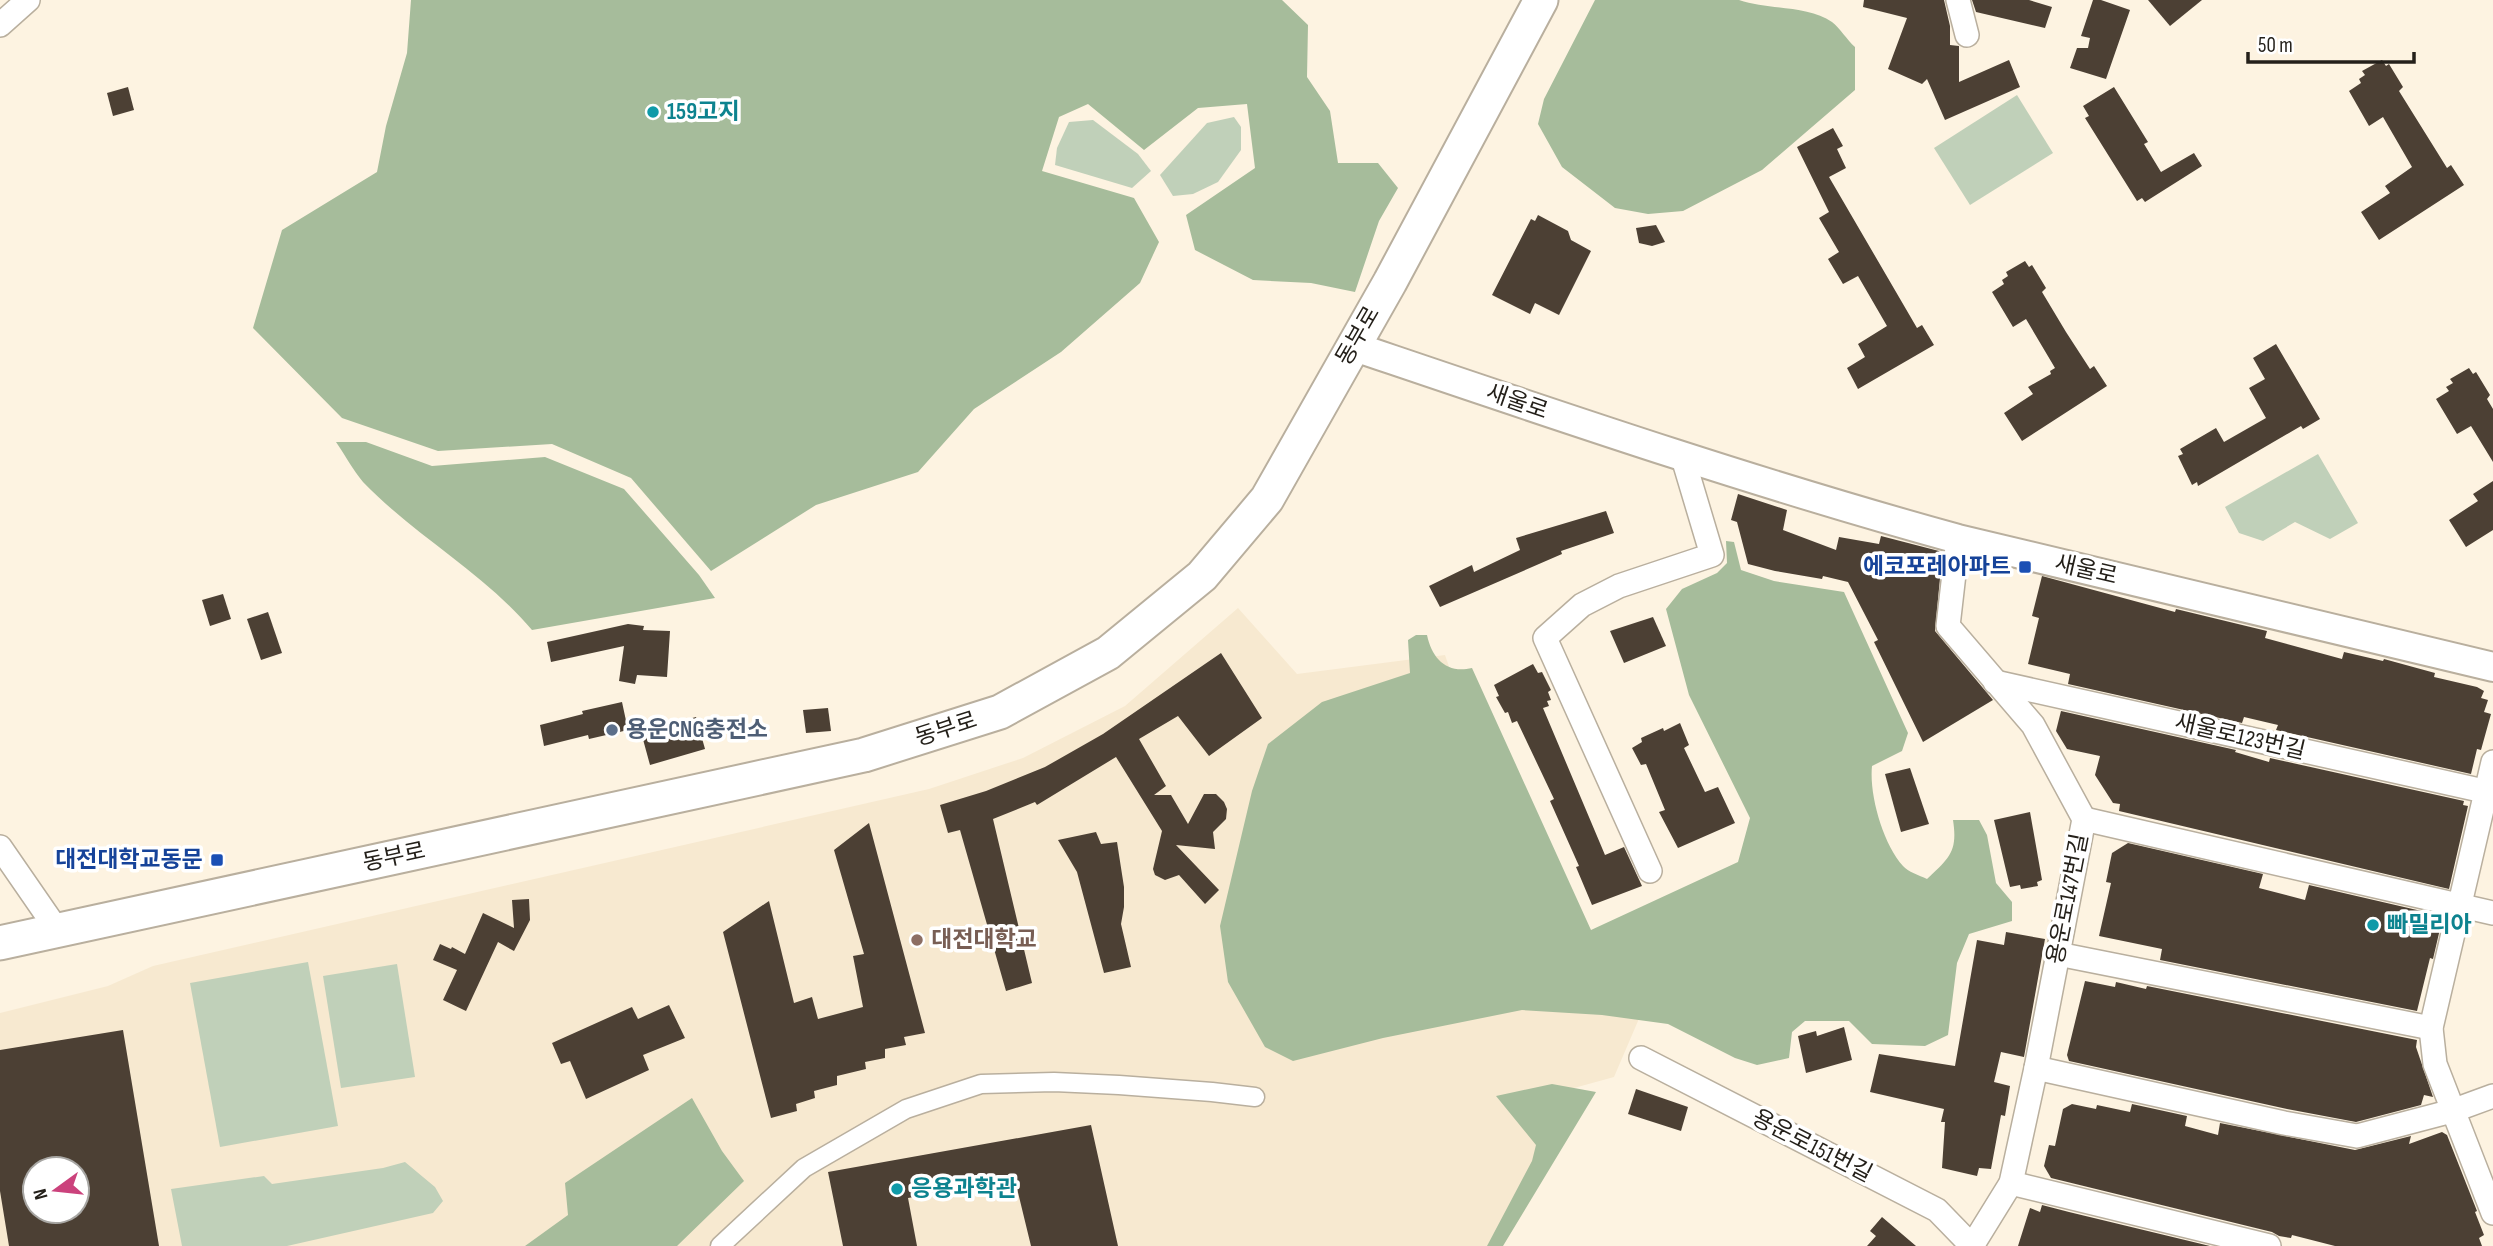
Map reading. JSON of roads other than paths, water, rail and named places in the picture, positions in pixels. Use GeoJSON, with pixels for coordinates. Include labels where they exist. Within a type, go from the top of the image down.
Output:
{"type":"FeatureCollection","features":[{"type":"Feature","properties":{"kind":"main road","name":"동부로"},"geometry":{"type":"LineString","coordinates":[[0,943],[863,755],[1000,712],[1108,653],[1202,576],[1267,499],[1390,282],[1541,0]]}},
{"type":"Feature","properties":{"kind":"street"},"geometry":{"type":"LineString","coordinates":[[0,25],[28,0]]}},
{"type":"Feature","properties":{"kind":"street"},"geometry":{"type":"LineString","coordinates":[[1958,0],[1967,35]]}},
{"type":"Feature","properties":{"kind":"street","name":"새울로"},"geometry":{"type":"LineString","coordinates":[[1352,345],[1682,458],[1958,539],[2493,667]]}},
{"type":"Feature","properties":{"kind":"street"},"geometry":{"type":"LineString","coordinates":[[1650,871],[1545,639],[1582,605],[1619,586],[1712,555],[1682,458]]}},
{"type":"Feature","properties":{"kind":"street","name":"용운로147번길"},"geometry":{"type":"LineString","coordinates":[[1958,539],[1948,626],[2033,725],[2084,820],[2011,1183],[1972,1246]]}},
{"type":"Feature","properties":{"kind":"street","name":"새울로123번길"},"geometry":{"type":"LineString","coordinates":[[1995,682],[2489,792]]}},
{"type":"Feature","properties":{"kind":"street"},"geometry":{"type":"LineString","coordinates":[[2493,762],[2489,792],[2459,905],[2431,1028],[2435,1064],[2493,1213]]}},
{"type":"Feature","properties":{"kind":"street"},"geometry":{"type":"LineString","coordinates":[[2084,820],[2493,913]]}},
{"type":"Feature","properties":{"kind":"street"},"geometry":{"type":"LineString","coordinates":[[0,847],[58,930]]}},
{"type":"Feature","properties":{"kind":"street"},"geometry":{"type":"LineString","coordinates":[[2058,954],[2431,1028]]}},
{"type":"Feature","properties":{"kind":"street","name":"용운로151번길"},"geometry":{"type":"LineString","coordinates":[[1641,1058],[1937,1210],[1972,1246]]}},
{"type":"Feature","properties":{"kind":"street"},"geometry":{"type":"LineString","coordinates":[[2036,1068],[2284,1123],[2357,1136],[2452,1111],[2493,1096]]}},
{"type":"Feature","properties":{"kind":"street"},"geometry":{"type":"LineString","coordinates":[[720,1246],[804,1168],[906,1109],[981,1084],[1106,1084],[1212,1091],[1255,1097]]}},
{"type":"Feature","properties":{"kind":"street"},"geometry":{"type":"LineString","coordinates":[[2011,1183],[2269,1246]]}},
{"type":"Feature","properties":{"kind":"place","name":"159고지"},"geometry":{"type":"Point","coordinates":[653,112]}},
{"type":"Feature","properties":{"kind":"place","name":"에코포레아파트"},"geometry":{"type":"Point","coordinates":[2025,567]}},
{"type":"Feature","properties":{"kind":"place","name":"용운CNG충전소"},"geometry":{"type":"Point","coordinates":[612,730]}},
{"type":"Feature","properties":{"kind":"place","name":"대전대학교동문"},"geometry":{"type":"Point","coordinates":[217,860]}},
{"type":"Feature","properties":{"kind":"place","name":"빠밀리아"},"geometry":{"type":"Point","coordinates":[2373,925]}},
{"type":"Feature","properties":{"kind":"place","name":"대전대학교"},"geometry":{"type":"Point","coordinates":[917,940]}},
{"type":"Feature","properties":{"kind":"place","name":"응용과학관"},"geometry":{"type":"Point","coordinates":[897,1189]}}]}
